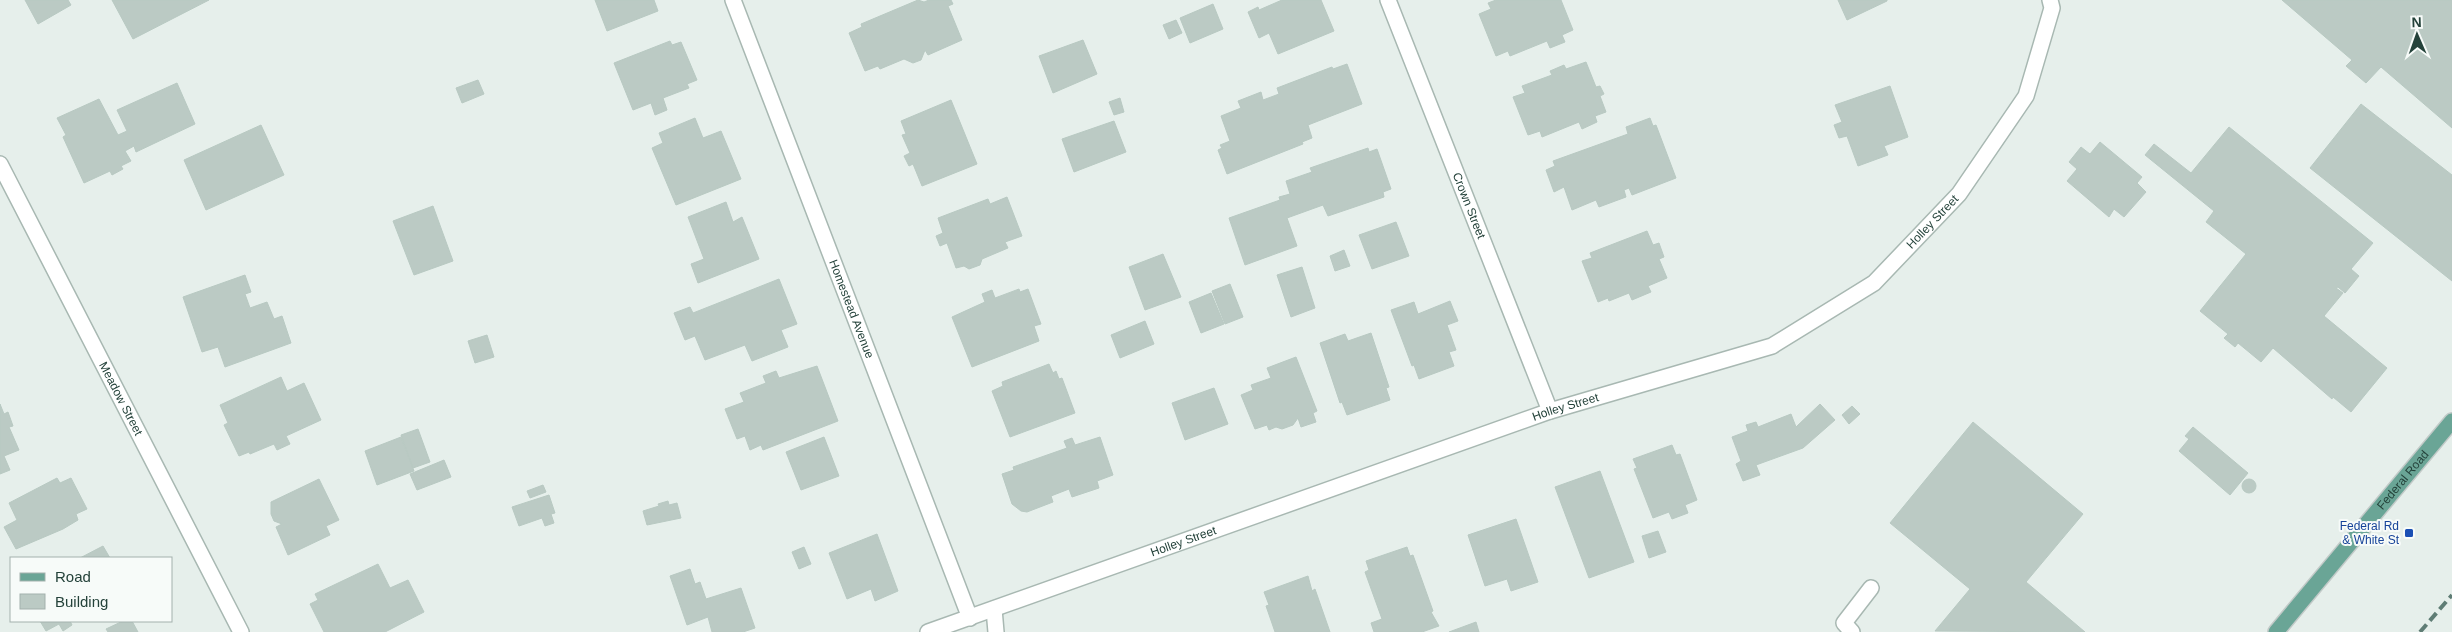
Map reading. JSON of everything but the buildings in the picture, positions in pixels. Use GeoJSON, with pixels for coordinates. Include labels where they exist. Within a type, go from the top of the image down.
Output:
{"type":"FeatureCollection","features":[{"type":"Feature","properties":{"kind":"main road","name":"Federal Road"},"geometry":{"type":"LineString","coordinates":[[2276,632],[2452,421]]}},
{"type":"Feature","properties":{"kind":"street","name":"Homestead Avenue"},"geometry":{"type":"LineString","coordinates":[[733,0],[970,618]]}},
{"type":"Feature","properties":{"kind":"street","name":"Crown Street"},"geometry":{"type":"LineString","coordinates":[[1388,0],[1550,412]]}},
{"type":"Feature","properties":{"kind":"street","name":"Holley Street"},"geometry":{"type":"LineString","coordinates":[[928,632],[1550,412],[1772,346],[1874,284],[1959,194],[2026,96],[2052,8],[2050,0]]}},
{"type":"Feature","properties":{"kind":"street","name":"Meadow Street"},"geometry":{"type":"LineString","coordinates":[[0,164],[242,632]]}},
{"type":"Feature","properties":{"kind":"street"},"geometry":{"type":"LineString","coordinates":[[1852,632],[1844,624],[1872,588]]}},
{"type":"Feature","properties":{"kind":"street"},"geometry":{"type":"LineString","coordinates":[[994,609],[996,632]]}},
{"type":"Feature","properties":{"kind":"railway"},"geometry":{"type":"LineString","coordinates":[[2420,632],[2452,595]]}},
{"type":"Feature","properties":{"kind":"place","name":"Federal Rd & White St"},"geometry":{"type":"Point","coordinates":[2409,533]}}]}
